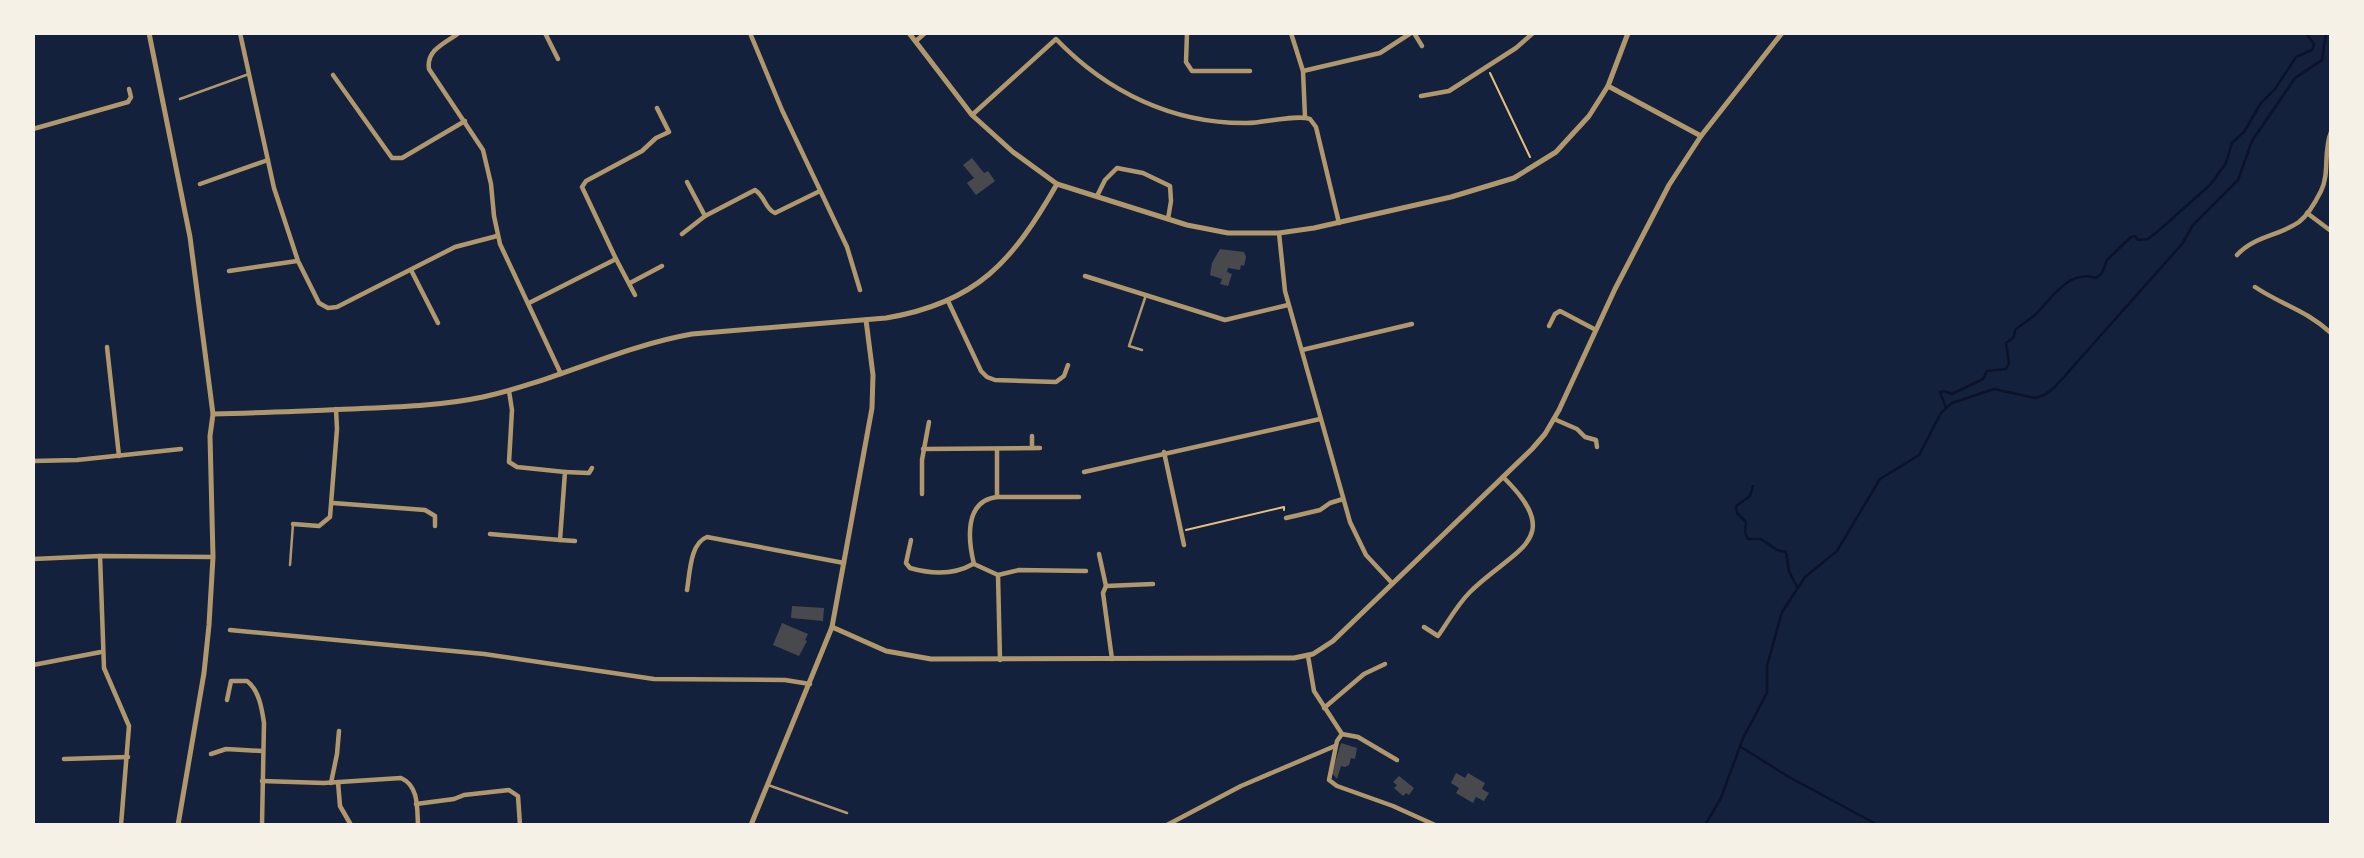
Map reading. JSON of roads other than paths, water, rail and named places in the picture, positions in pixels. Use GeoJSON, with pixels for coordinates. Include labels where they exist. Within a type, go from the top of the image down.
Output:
{"type":"FeatureCollection","features":[{"type":"Feature","properties":{"kind":"street"},"geometry":{"type":"LineString","coordinates":[[149,33],[190,237],[213,414],[210,436],[213,557],[204,673],[178,825]]}},
{"type":"Feature","properties":{"kind":"street"},"geometry":{"type":"LineString","coordinates":[[240,33],[282,213],[298,261],[316,299],[323,306],[332,308],[463,244],[497,236]]}},
{"type":"Feature","properties":{"kind":"street"},"geometry":{"type":"LineString","coordinates":[[459,33],[433,50],[429,69],[483,150],[497,236],[561,374]]}},
{"type":"Feature","properties":{"kind":"street"},"geometry":{"type":"LineString","coordinates":[[545,33],[558,59]]}},
{"type":"Feature","properties":{"kind":"street"},"geometry":{"type":"LineString","coordinates":[[750,33],[852,259],[860,290]]}},
{"type":"Feature","properties":{"kind":"street"},"geometry":{"type":"LineString","coordinates":[[909,33],[972,115],[1013,152],[1057,184],[1168,219],[1218,231],[1279,233],[1339,223],[1451,197],[1514,178],[1549,157],[1572,137],[1589,116],[1608,86],[1628,33]]}},
{"type":"Feature","properties":{"kind":"street"},"geometry":{"type":"LineString","coordinates":[[916,41],[925,33]]}},
{"type":"Feature","properties":{"kind":"street"},"geometry":{"type":"LineString","coordinates":[[1187,33],[1187,66],[1192,71],[1250,71]]}},
{"type":"Feature","properties":{"kind":"street"},"geometry":{"type":"LineString","coordinates":[[1291,33],[1303,71],[1305,117]]}},
{"type":"Feature","properties":{"kind":"street"},"geometry":{"type":"LineString","coordinates":[[1303,71],[1380,52],[1413,33],[1422,46]]}},
{"type":"Feature","properties":{"kind":"street"},"geometry":{"type":"LineString","coordinates":[[1421,96],[1449,90],[1516,48],[1533,33]]}},
{"type":"Feature","properties":{"kind":"street"},"geometry":{"type":"LineString","coordinates":[[832,627],[897,654],[931,659],[1308,656],[1318,652],[1532,449],[1554,419],[1663,196],[1701,136],[1782,33]]}},
{"type":"Feature","properties":{"kind":"street"},"geometry":{"type":"LineString","coordinates":[[972,115],[1056,39],[1114,86],[1151,107],[1168,113],[1240,123],[1305,117],[1310,119],[1316,127],[1339,223]]}},
{"type":"Feature","properties":{"kind":"street"},"geometry":{"type":"LineString","coordinates":[[333,75],[392,158],[402,158],[465,121]]}},
{"type":"Feature","properties":{"kind":"street"},"geometry":{"type":"LineString","coordinates":[[1608,86],[1701,136]]}},
{"type":"Feature","properties":{"kind":"street"},"geometry":{"type":"LineString","coordinates":[[33,129],[128,102],[131,97],[129,89]]}},
{"type":"Feature","properties":{"kind":"street"},"geometry":{"type":"LineString","coordinates":[[635,295],[582,187],[586,181],[669,132],[657,108]]}},
{"type":"Feature","properties":{"kind":"street"},"geometry":{"type":"LineString","coordinates":[[2237,255],[2255,240],[2291,226],[2307,213],[2324,183],[2325,151],[2331,132]]}},
{"type":"Feature","properties":{"kind":"street"},"geometry":{"type":"LineString","coordinates":[[200,184],[268,160]]}},
{"type":"Feature","properties":{"kind":"street"},"geometry":{"type":"LineString","coordinates":[[1097,196],[1110,174],[1117,168],[1143,173],[1170,186],[1168,219]]}},
{"type":"Feature","properties":{"kind":"street"},"geometry":{"type":"LineString","coordinates":[[687,182],[705,216]]}},
{"type":"Feature","properties":{"kind":"street"},"geometry":{"type":"LineString","coordinates":[[213,414],[439,404],[509,391],[610,355],[692,334],[866,320],[918,312],[948,301],[975,286],[1007,258],[1027,233],[1057,184]]}},
{"type":"Feature","properties":{"kind":"street"},"geometry":{"type":"LineString","coordinates":[[682,234],[705,216],[755,190],[761,194],[769,210],[775,213],[820,191]]}},
{"type":"Feature","properties":{"kind":"street"},"geometry":{"type":"LineString","coordinates":[[2307,213],[2331,230]]}},
{"type":"Feature","properties":{"kind":"street"},"geometry":{"type":"LineString","coordinates":[[1279,233],[1283,280],[1289,305],[1343,499],[1360,545],[1392,583]]}},
{"type":"Feature","properties":{"kind":"street"},"geometry":{"type":"LineString","coordinates":[[529,303],[616,259]]}},
{"type":"Feature","properties":{"kind":"street"},"geometry":{"type":"LineString","coordinates":[[229,271],[298,261]]}},
{"type":"Feature","properties":{"kind":"street"},"geometry":{"type":"LineString","coordinates":[[630,283],[662,266]]}},
{"type":"Feature","properties":{"kind":"street"},"geometry":{"type":"LineString","coordinates":[[411,270],[438,323]]}},
{"type":"Feature","properties":{"kind":"street"},"geometry":{"type":"LineString","coordinates":[[1085,276],[1226,320],[1289,305]]}},
{"type":"Feature","properties":{"kind":"street"},"geometry":{"type":"LineString","coordinates":[[2255,287],[2270,297],[2303,311],[2331,333]]}},
{"type":"Feature","properties":{"kind":"street"},"geometry":{"type":"LineString","coordinates":[[948,301],[981,371],[987,377],[995,380],[1056,382],[1064,376],[1068,365]]}},
{"type":"Feature","properties":{"kind":"street"},"geometry":{"type":"LineString","coordinates":[[1549,326],[1555,314],[1560,311],[1596,330]]}},
{"type":"Feature","properties":{"kind":"street"},"geometry":{"type":"LineString","coordinates":[[751,825],[832,627],[874,393],[866,320]]}},
{"type":"Feature","properties":{"kind":"street"},"geometry":{"type":"LineString","coordinates":[[1302,350],[1412,324]]}},
{"type":"Feature","properties":{"kind":"street"},"geometry":{"type":"LineString","coordinates":[[107,348],[119,456]]}},
{"type":"Feature","properties":{"kind":"street"},"geometry":{"type":"LineString","coordinates":[[509,391],[512,410],[509,462],[517,467],[565,472],[589,473],[592,468]]}},
{"type":"Feature","properties":{"kind":"street"},"geometry":{"type":"LineString","coordinates":[[293,524],[314,526],[324,524],[330,517],[337,429],[336,409]]}},
{"type":"Feature","properties":{"kind":"street"},"geometry":{"type":"LineString","coordinates":[[1084,471],[1320,419]]}},
{"type":"Feature","properties":{"kind":"street"},"geometry":{"type":"LineString","coordinates":[[1554,419],[1595,440],[1597,447]]}},
{"type":"Feature","properties":{"kind":"street"},"geometry":{"type":"LineString","coordinates":[[922,494],[923,449],[929,422]]}},
{"type":"Feature","properties":{"kind":"street"},"geometry":{"type":"LineString","coordinates":[[1032,436],[1032,448]]}},
{"type":"Feature","properties":{"kind":"street"},"geometry":{"type":"LineString","coordinates":[[923,449],[1041,448]]}},
{"type":"Feature","properties":{"kind":"street"},"geometry":{"type":"LineString","coordinates":[[33,461],[77,460],[181,449]]}},
{"type":"Feature","properties":{"kind":"street"},"geometry":{"type":"LineString","coordinates":[[997,449],[997,497]]}},
{"type":"Feature","properties":{"kind":"street"},"geometry":{"type":"LineString","coordinates":[[1164,453],[1184,545]]}},
{"type":"Feature","properties":{"kind":"street"},"geometry":{"type":"LineString","coordinates":[[560,540],[565,472]]}},
{"type":"Feature","properties":{"kind":"street"},"geometry":{"type":"LineString","coordinates":[[1424,627],[1438,636],[1470,591],[1527,542],[1533,526],[1532,512],[1503,477]]}},
{"type":"Feature","properties":{"kind":"street"},"geometry":{"type":"LineString","coordinates":[[974,564],[970,521],[980,503],[997,497],[1079,497]]}},
{"type":"Feature","properties":{"kind":"street"},"geometry":{"type":"LineString","coordinates":[[1286,518],[1320,510],[1329,503],[1343,499]]}},
{"type":"Feature","properties":{"kind":"street"},"geometry":{"type":"LineString","coordinates":[[332,503],[425,510],[435,516],[435,526]]}},
{"type":"Feature","properties":{"kind":"street"},"geometry":{"type":"LineString","coordinates":[[490,534],[575,541]]}},
{"type":"Feature","properties":{"kind":"street"},"geometry":{"type":"LineString","coordinates":[[687,590],[696,546],[700,540],[707,537],[844,563]]}},
{"type":"Feature","properties":{"kind":"street"},"geometry":{"type":"LineString","coordinates":[[911,540],[906,563],[910,568],[926,572],[955,572],[974,564],[998,575],[1019,570],[1086,570]]}},
{"type":"Feature","properties":{"kind":"street"},"geometry":{"type":"LineString","coordinates":[[1099,554],[1106,586],[1103,593],[1112,659]]}},
{"type":"Feature","properties":{"kind":"street"},"geometry":{"type":"LineString","coordinates":[[33,559],[100,556],[213,557]]}},
{"type":"Feature","properties":{"kind":"street"},"geometry":{"type":"LineString","coordinates":[[100,556],[101,652],[107,678],[129,726],[121,825]]}},
{"type":"Feature","properties":{"kind":"street"},"geometry":{"type":"LineString","coordinates":[[998,575],[1000,660]]}},
{"type":"Feature","properties":{"kind":"street"},"geometry":{"type":"LineString","coordinates":[[1106,586],[1153,584]]}},
{"type":"Feature","properties":{"kind":"street"},"geometry":{"type":"LineString","coordinates":[[230,631],[484,654],[654,679],[785,680],[810,684]]}},
{"type":"Feature","properties":{"kind":"street"},"geometry":{"type":"LineString","coordinates":[[33,665],[101,652]]}},
{"type":"Feature","properties":{"kind":"street"},"geometry":{"type":"LineString","coordinates":[[1308,656],[1314,691],[1342,734],[1358,737],[1397,760]]}},
{"type":"Feature","properties":{"kind":"street"},"geometry":{"type":"LineString","coordinates":[[1324,708],[1364,674],[1385,664]]}},
{"type":"Feature","properties":{"kind":"street"},"geometry":{"type":"LineString","coordinates":[[227,700],[229,683],[232,680],[247,681],[253,685],[263,716],[262,825]]}},
{"type":"Feature","properties":{"kind":"street"},"geometry":{"type":"LineString","coordinates":[[331,783],[339,731]]}},
{"type":"Feature","properties":{"kind":"street"},"geometry":{"type":"LineString","coordinates":[[1342,734],[1329,775],[1332,783],[1435,825]]}},
{"type":"Feature","properties":{"kind":"street"},"geometry":{"type":"LineString","coordinates":[[1167,825],[1241,786],[1336,746]]}},
{"type":"Feature","properties":{"kind":"street"},"geometry":{"type":"LineString","coordinates":[[211,754],[234,748],[262,751]]}},
{"type":"Feature","properties":{"kind":"street"},"geometry":{"type":"LineString","coordinates":[[64,759],[128,757]]}},
{"type":"Feature","properties":{"kind":"street"},"geometry":{"type":"LineString","coordinates":[[262,781],[331,783],[401,778],[414,788],[418,825]]}},
{"type":"Feature","properties":{"kind":"street"},"geometry":{"type":"LineString","coordinates":[[338,782],[340,806],[351,825]]}},
{"type":"Feature","properties":{"kind":"street"},"geometry":{"type":"LineString","coordinates":[[416,804],[454,799],[464,794],[509,790],[519,796],[520,825]]}},
{"type":"Feature","properties":{"kind":"lane"},"geometry":{"type":"LineString","coordinates":[[180,99],[250,74]]}},
{"type":"Feature","properties":{"kind":"lane"},"geometry":{"type":"LineString","coordinates":[[1142,350],[1129,346],[1146,295]]}},
{"type":"Feature","properties":{"kind":"lane"},"geometry":{"type":"LineString","coordinates":[[290,565],[293,524]]}},
{"type":"Feature","properties":{"kind":"lane"},"geometry":{"type":"LineString","coordinates":[[768,785],[846,813]]}},
{"type":"Feature","properties":{"kind":"waterway"},"geometry":{"type":"LineString","coordinates":[[1946,408],[1940,392],[1952,394],[1983,379],[1987,371],[2006,369],[2009,363],[2006,343],[2014,337],[2015,330],[2035,315],[2062,286],[2078,277],[2096,278],[2102,273],[2107,260],[2131,237],[2135,236],[2138,240],[2148,239],[2210,185],[2226,163],[2232,143],[2244,132],[2261,103],[2275,89],[2296,57],[2312,50],[2314,44],[2306,33]]}},
{"type":"Feature","properties":{"kind":"waterway"},"geometry":{"type":"LineString","coordinates":[[1705,825],[1721,798],[1743,738],[1767,693],[1767,666],[1782,612],[1805,577],[1837,551],[1880,479],[1919,455],[1941,413],[1952,403],[1994,389],[2035,398],[2054,388],[2182,244],[2193,225],[2238,180],[2252,141],[2295,78],[2322,60],[2326,33]]}},
{"type":"Feature","properties":{"kind":"waterway"},"geometry":{"type":"LineString","coordinates":[[1753,486],[1750,496],[1736,506],[1737,513],[1746,522],[1745,533],[1748,539],[1761,539],[1777,550],[1786,552],[1789,571],[1797,587]]}},
{"type":"Feature","properties":{"kind":"waterway"},"geometry":{"type":"LineString","coordinates":[[1741,747],[1789,777],[1878,825]]}}]}
